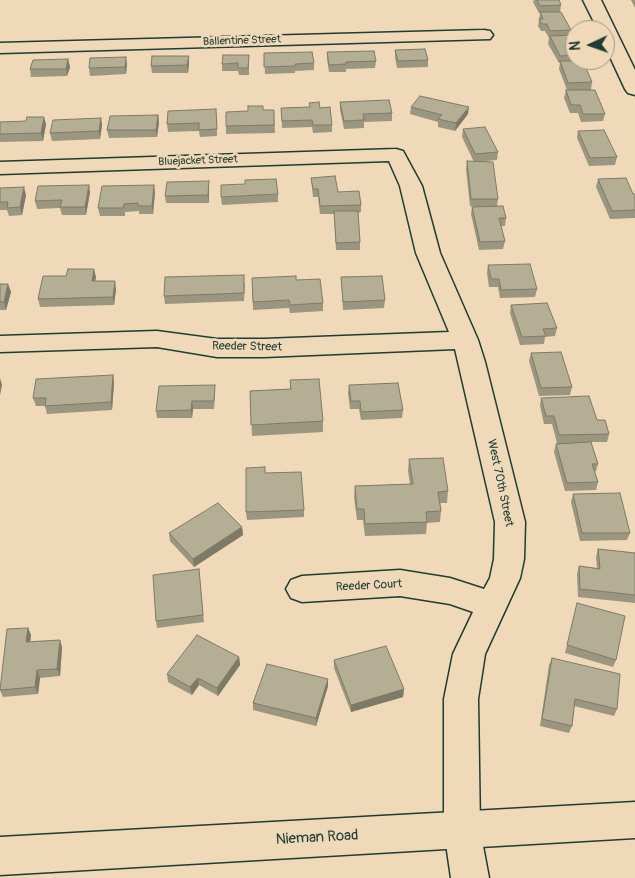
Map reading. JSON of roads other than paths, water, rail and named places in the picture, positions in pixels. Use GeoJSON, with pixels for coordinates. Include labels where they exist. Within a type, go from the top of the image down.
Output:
{"type":"FeatureCollection","features":[{"type":"Feature","properties":{"kind":"street"},"geometry":{"type":"LineString","coordinates":[[592,0],[635,89]]}},
{"type":"Feature","properties":{"kind":"street","name":"Ballentine Street"},"geometry":{"type":"LineString","coordinates":[[0,48],[484,35]]}},
{"type":"Feature","properties":{"kind":"street","name":"Bluejacket Street"},"geometry":{"type":"LineString","coordinates":[[0,168],[396,155]]}},
{"type":"Feature","properties":{"kind":"street","name":"West 70th Street"},"geometry":{"type":"LineString","coordinates":[[396,155],[411,186],[428,253],[465,340],[472,362],[510,522],[509,559],[505,578],[469,654],[461,699],[462,830],[470,878]]}},
{"type":"Feature","properties":{"kind":"street","name":"Reeder Street"},"geometry":{"type":"LineString","coordinates":[[0,344],[157,338],[217,348],[264,348],[465,340]]}},
{"type":"Feature","properties":{"kind":"street","name":"Reeder Court"},"geometry":{"type":"LineString","coordinates":[[302,589],[400,583],[450,591],[493,604]]}},
{"type":"Feature","properties":{"kind":"street","name":"Nieman Road"},"geometry":{"type":"LineString","coordinates":[[1,864],[462,830],[635,820]]}}]}
